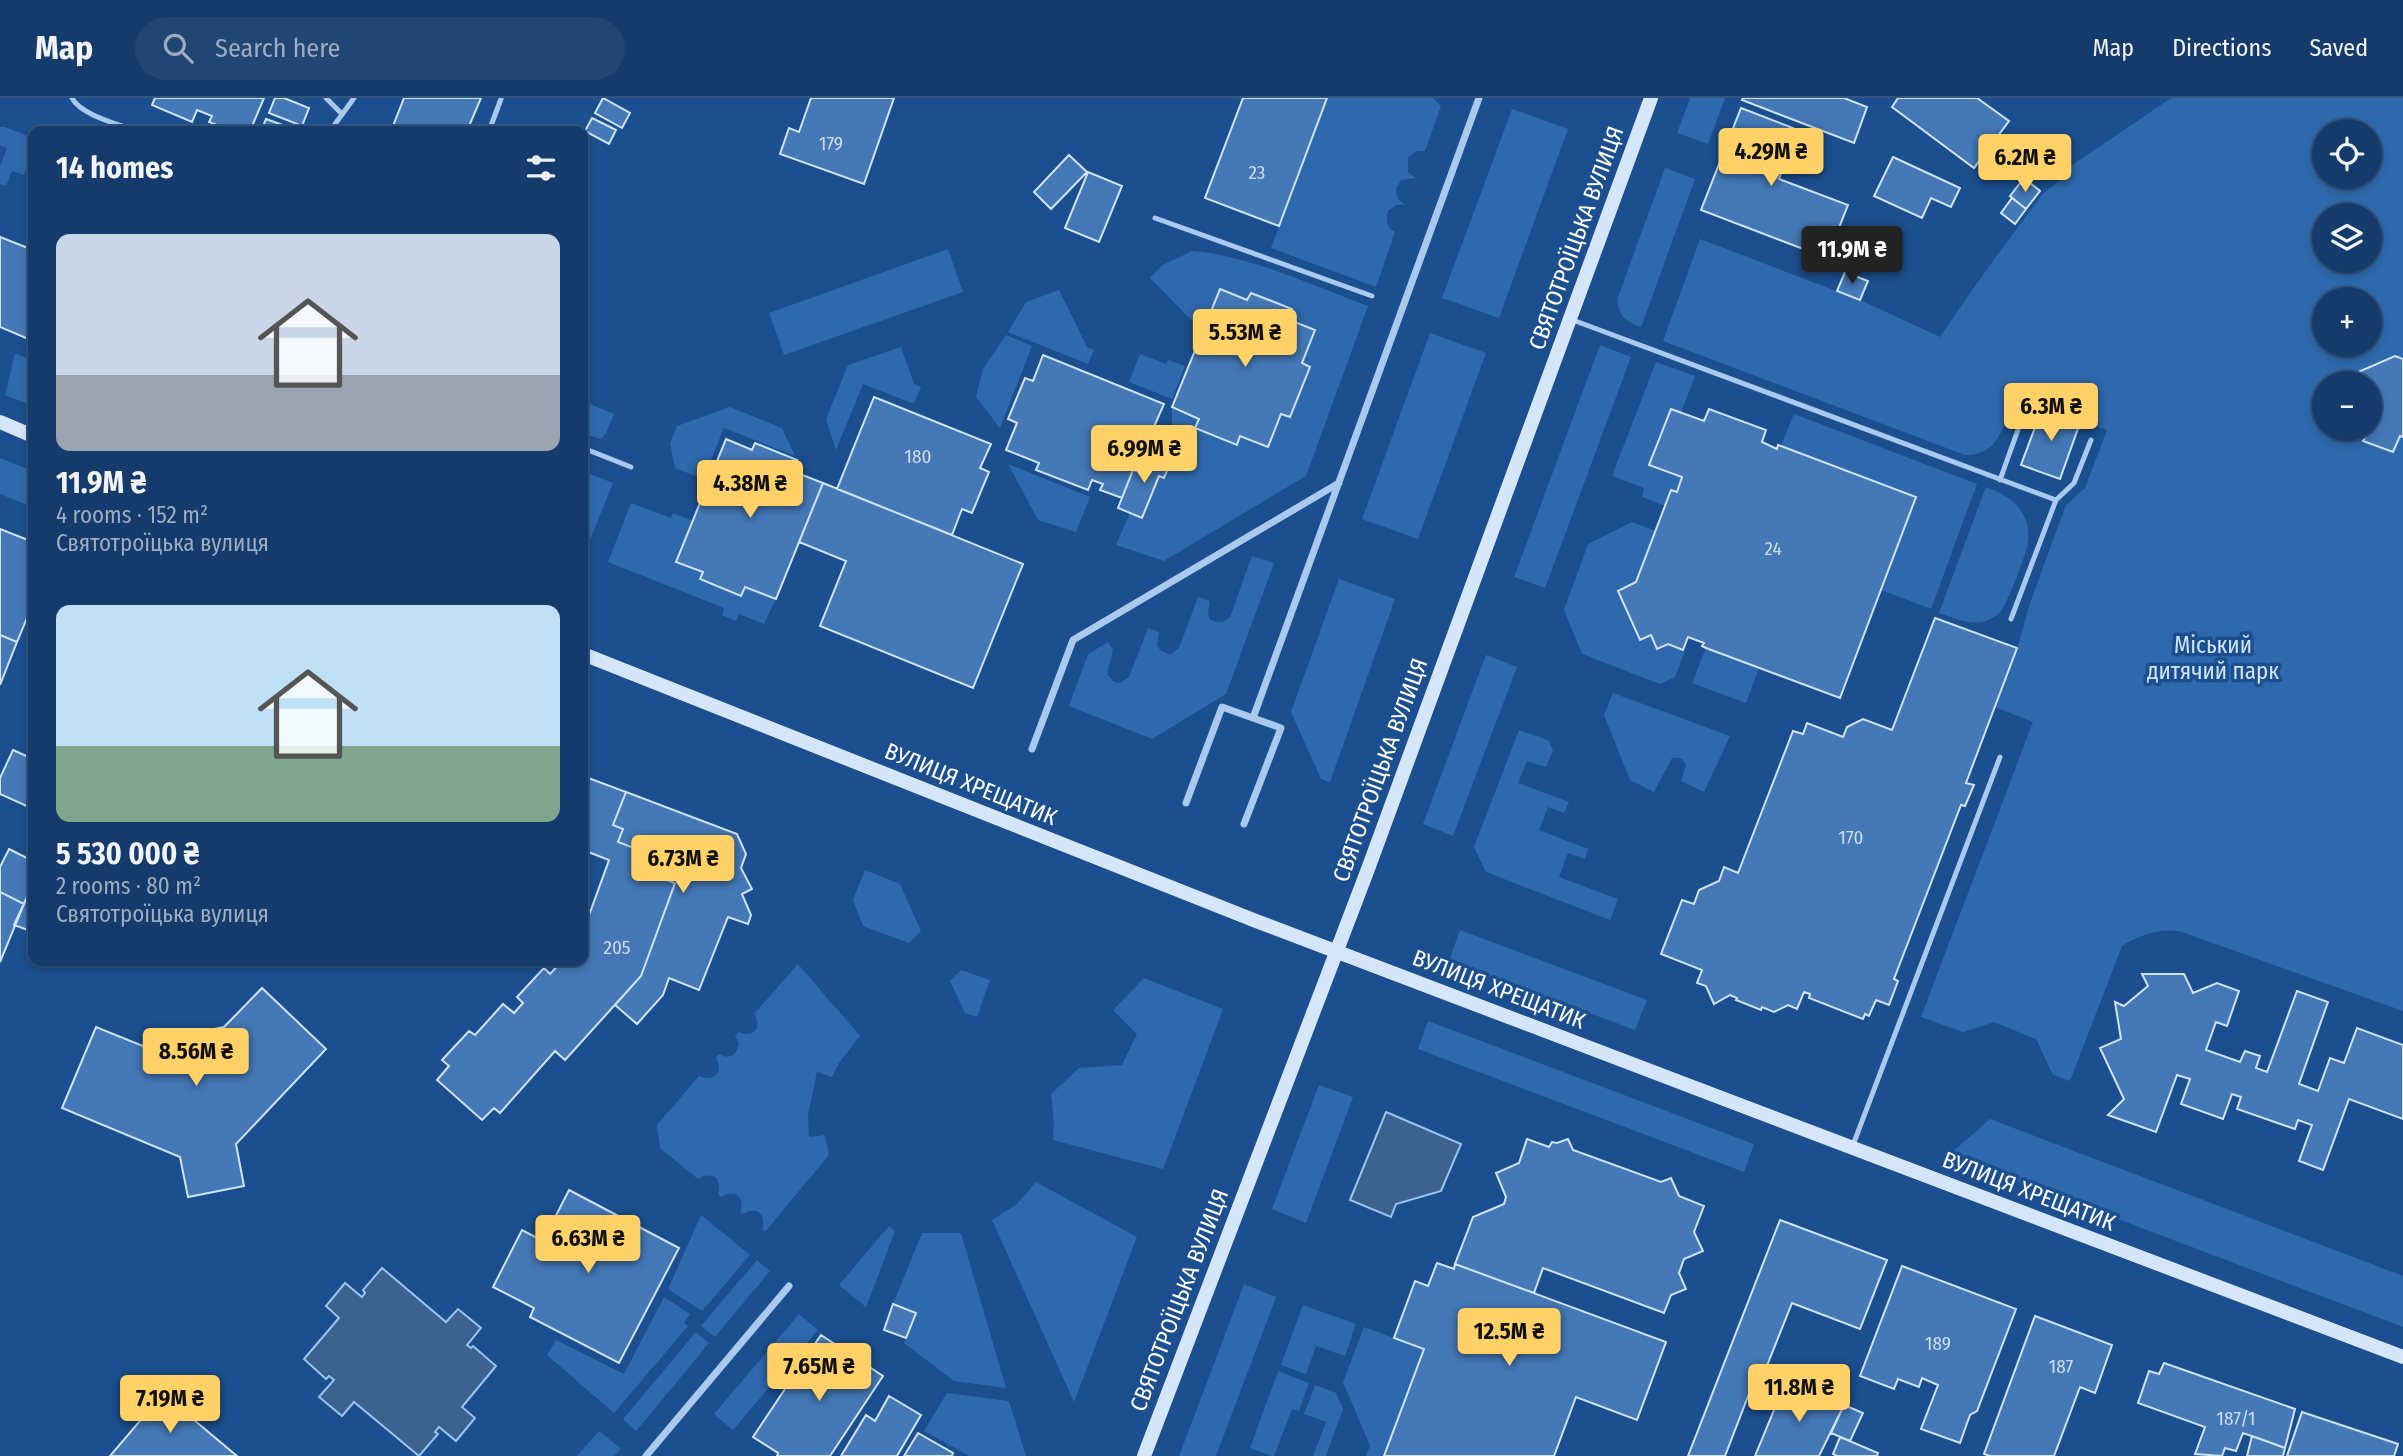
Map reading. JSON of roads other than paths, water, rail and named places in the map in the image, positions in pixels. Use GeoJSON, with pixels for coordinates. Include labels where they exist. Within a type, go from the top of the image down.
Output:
{"type":"FeatureCollection","features":[{"type":"Feature","properties":{"kind":"main road","name":"СВЯТОТРОЇЦЬКА ВУЛИЦЯ"},"geometry":{"type":"LineString","coordinates":[[1144,1456],[1373,856],[1651,98]]}},
{"type":"Feature","properties":{"kind":"main road"},"geometry":{"type":"LineString","coordinates":[[0,422],[28,434]]}},
{"type":"Feature","properties":{"kind":"main road","name":"ВУЛИЦЯ ХРЕЩАТИК"},"geometry":{"type":"LineString","coordinates":[[588,656],[1335,952],[2403,1357]]}},
{"type":"Feature","properties":{"kind":"street"},"geometry":{"type":"LineString","coordinates":[[1253,718],[1479,98]]}},
{"type":"Feature","properties":{"kind":"street"},"geometry":{"type":"LineString","coordinates":[[1032,749],[1073,640],[1339,483]]}},
{"type":"Feature","properties":{"kind":"street"},"geometry":{"type":"LineString","coordinates":[[1186,803],[1222,707],[1281,728],[1244,824]]}},
{"type":"Feature","properties":{"kind":"street"},"geometry":{"type":"LineString","coordinates":[[646,1456],[789,1286]]}},
{"type":"Feature","properties":{"kind":"lane"},"geometry":{"type":"LineString","coordinates":[[72,98],[76,105],[86,111],[124,126]]}},
{"type":"Feature","properties":{"kind":"lane"},"geometry":{"type":"LineString","coordinates":[[326,98],[341,113]]}},
{"type":"Feature","properties":{"kind":"lane"},"geometry":{"type":"LineString","coordinates":[[333,126],[354,98]]}},
{"type":"Feature","properties":{"kind":"lane"},"geometry":{"type":"LineString","coordinates":[[491,126],[502,99]]}},
{"type":"Feature","properties":{"kind":"lane"},"geometry":{"type":"LineString","coordinates":[[1155,218],[1372,296]]}},
{"type":"Feature","properties":{"kind":"lane"},"geometry":{"type":"LineString","coordinates":[[1570,319],[2056,500]]}},
{"type":"Feature","properties":{"kind":"lane"},"geometry":{"type":"LineString","coordinates":[[2000,480],[2025,410]]}},
{"type":"Feature","properties":{"kind":"lane"},"geometry":{"type":"LineString","coordinates":[[2011,619],[2056,500],[2074,483],[2091,440]]}},
{"type":"Feature","properties":{"kind":"lane"},"geometry":{"type":"LineString","coordinates":[[588,450],[631,467]]}},
{"type":"Feature","properties":{"kind":"lane"},"geometry":{"type":"LineString","coordinates":[[1852,1148],[2000,757]]}},
{"type":"Feature","properties":{"kind":"park label","name":"Міський дитячий парк"},"geometry":{"type":"Point","coordinates":[2213,658]}}]}
